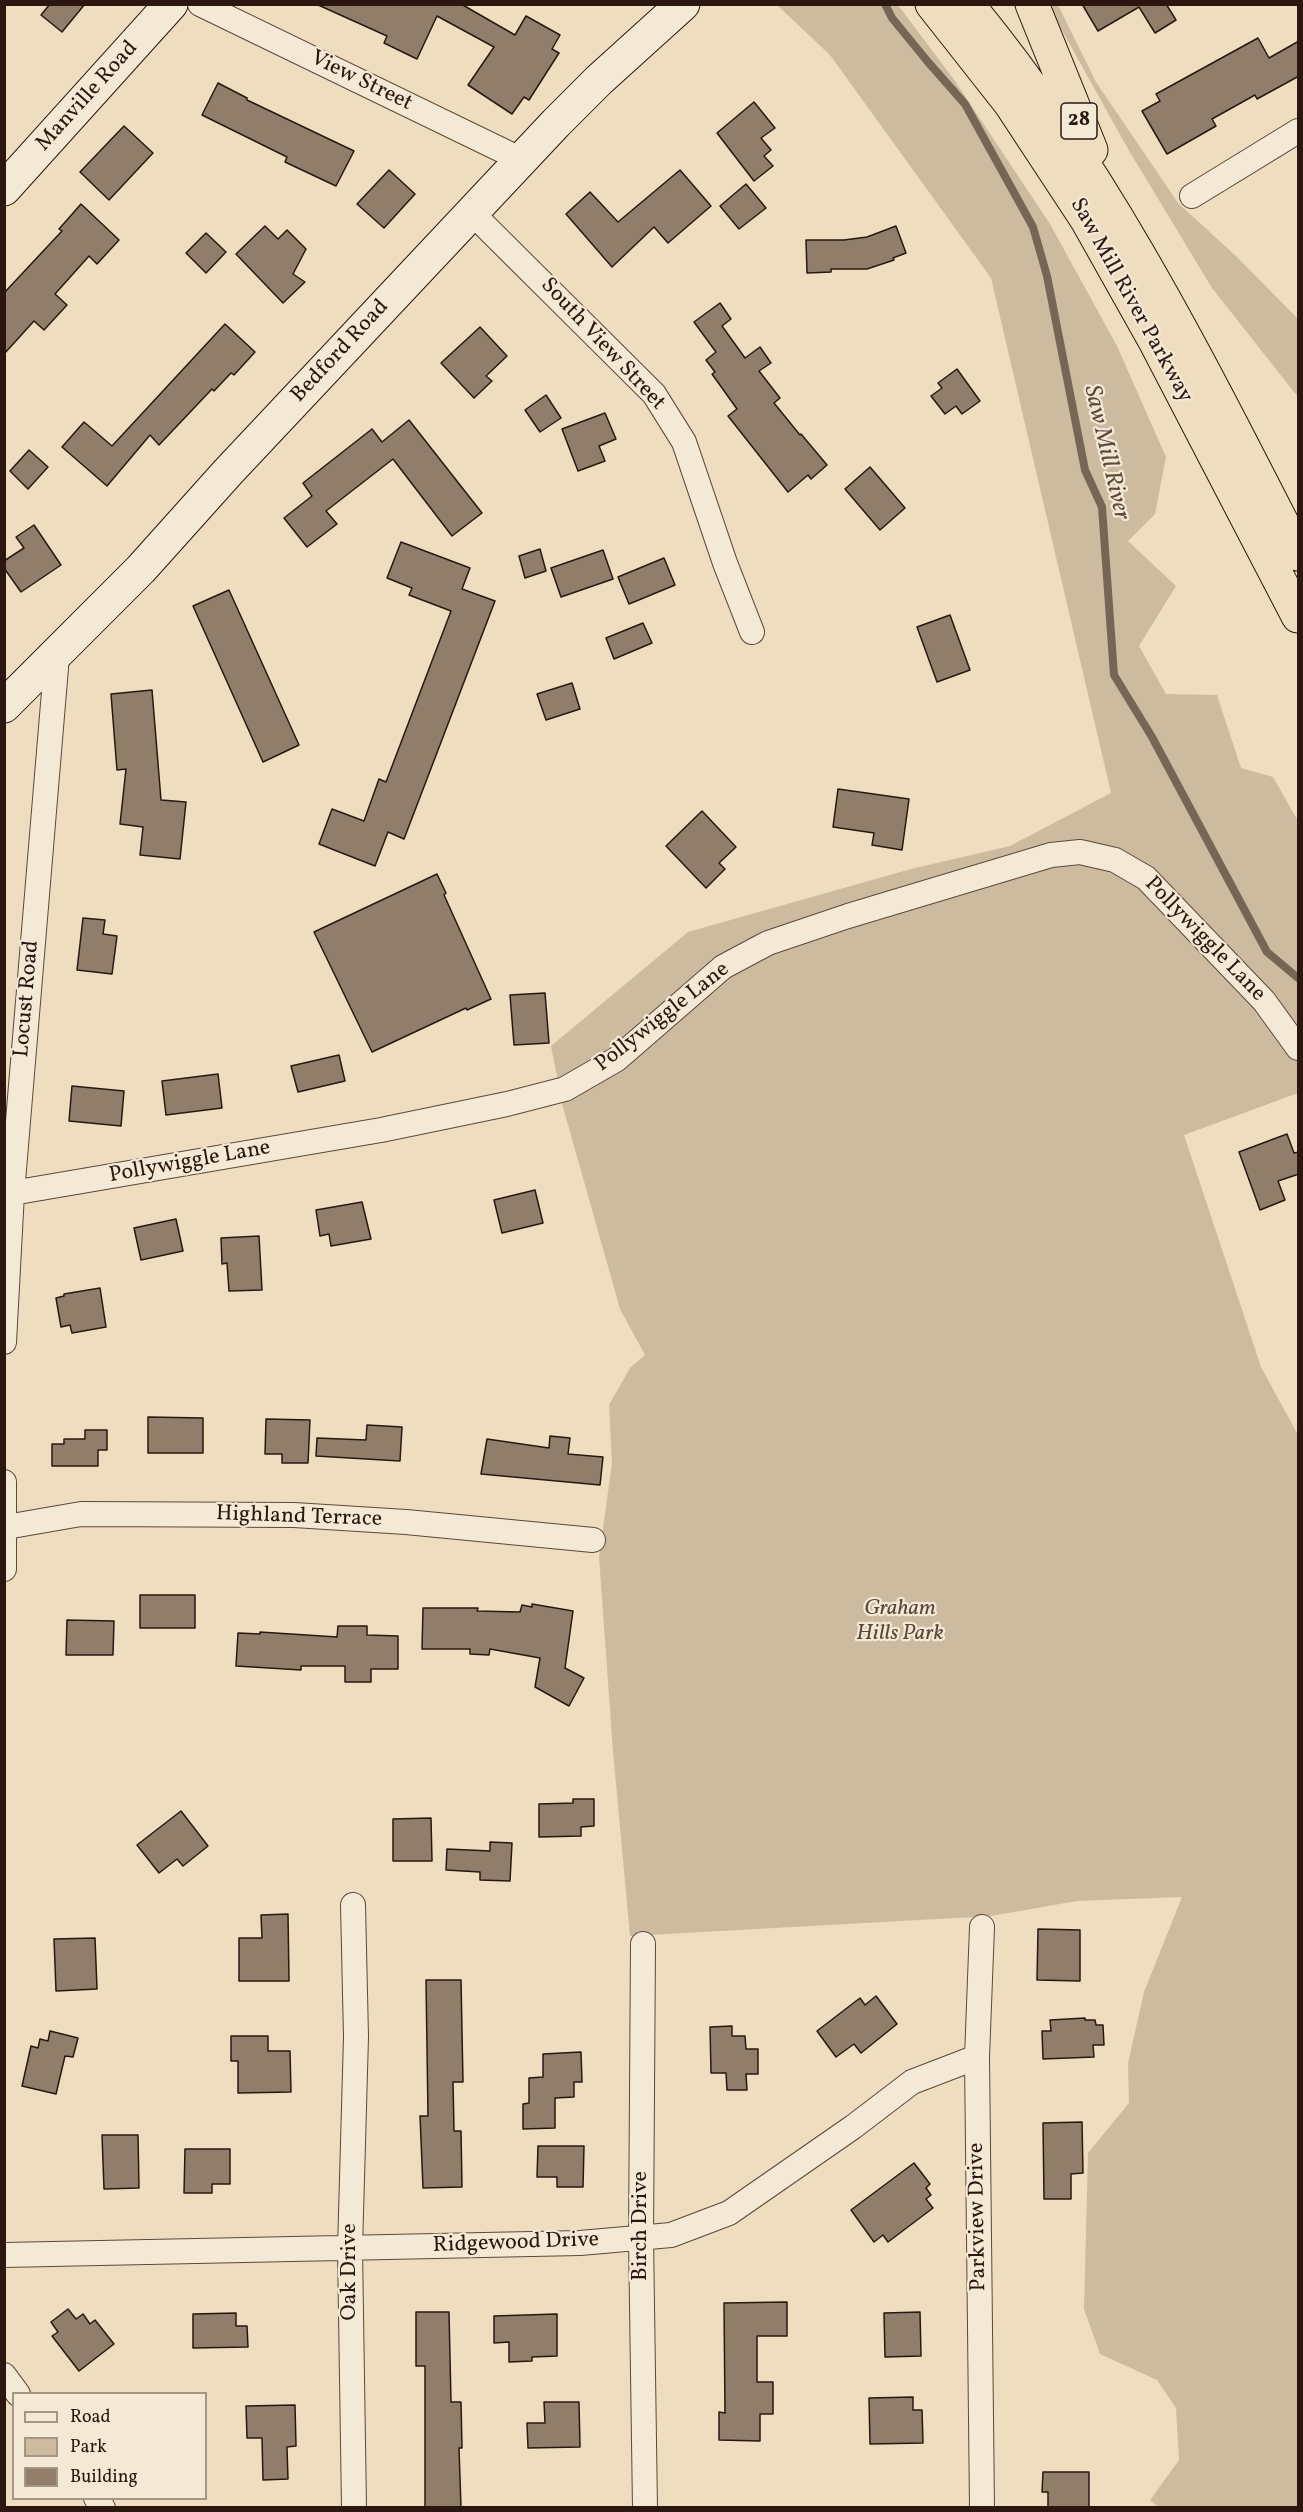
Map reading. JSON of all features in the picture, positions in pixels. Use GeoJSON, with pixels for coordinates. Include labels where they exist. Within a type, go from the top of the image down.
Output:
{"type":"FeatureCollection","features":[{"type":"Feature","properties":{"kind":"highway","name":"Saw Mill River Parkway"},"geometry":{"type":"LineString","coordinates":[[933,4],[1010,103],[1087,220],[1155,341],[1299,616]]}},
{"type":"Feature","properties":{"kind":"highway","name":"Saw Mill River Parkway"},"geometry":{"type":"LineString","coordinates":[[967,4],[1053,119],[1128,237],[1299,554]]}},
{"type":"Feature","properties":{"kind":"highway","name":"28"},"geometry":{"type":"LineString","coordinates":[[1032,4],[1128,237]]}},
{"type":"Feature","properties":{"kind":"main road","name":"Manville Road"},"geometry":{"type":"LineString","coordinates":[[4,189],[171,4]]}},
{"type":"Feature","properties":{"kind":"main road","name":"Bedford Road"},"geometry":{"type":"LineString","coordinates":[[4,706],[57,656],[141,570],[236,464],[522,160],[600,80],[683,4]]}},
{"type":"Feature","properties":{"kind":"street","name":"View Street"},"geometry":{"type":"LineString","coordinates":[[200,4],[522,160]]}},
{"type":"Feature","properties":{"kind":"street"},"geometry":{"type":"LineString","coordinates":[[1192,196],[1299,131]]}},
{"type":"Feature","properties":{"kind":"street","name":"South View Street"},"geometry":{"type":"LineString","coordinates":[[472,213],[654,394],[684,442],[725,563],[752,632]]}},
{"type":"Feature","properties":{"kind":"street","name":"Locust Road"},"geometry":{"type":"LineString","coordinates":[[4,1342],[12,1193],[57,656]]}},
{"type":"Feature","properties":{"kind":"street","name":"Pollywiggle Lane"},"geometry":{"type":"LineString","coordinates":[[12,1193],[381,1130],[507,1104],[565,1089],[617,1059],[723,967],[768,943],[848,916],[1051,855],[1080,852],[1115,860],[1146,878],[1264,1001],[1299,1048]]}},
{"type":"Feature","properties":{"kind":"street"},"geometry":{"type":"LineString","coordinates":[[4,1482],[6,1527],[4,1569]]}},
{"type":"Feature","properties":{"kind":"street","name":"Highland Terrace"},"geometry":{"type":"LineString","coordinates":[[6,1527],[81,1514],[283,1515],[405,1522],[593,1540]]}},
{"type":"Feature","properties":{"kind":"street","name":"Oak Drive"},"geometry":{"type":"LineString","coordinates":[[353,1905],[356,2037],[350,2249],[354,2508]]}},
{"type":"Feature","properties":{"kind":"street","name":"Parkview Drive"},"geometry":{"type":"LineString","coordinates":[[982,1927],[977,2057],[982,2508]]}},
{"type":"Feature","properties":{"kind":"street","name":"Birch Drive"},"geometry":{"type":"LineString","coordinates":[[643,1944],[641,2238],[645,2508]]}},
{"type":"Feature","properties":{"kind":"street","name":"Ridgewood Drive"},"geometry":{"type":"LineString","coordinates":[[4,2256],[580,2243],[671,2235],[729,2213],[853,2127],[912,2082],[977,2057]]}},
{"type":"Feature","properties":{"kind":"street"},"geometry":{"type":"LineString","coordinates":[[4,2375],[17,2392]]}},
{"type":"Feature","properties":{"kind":"green space","name":"Graham Hills Park"},"geometry":{"type":"Polygon","coordinates":[[[777,5],[898,5],[955,81],[1050,224],[1117,346],[1166,457],[1155,514],[1128,541],[1176,586],[1139,646],[1166,694],[1217,695],[1241,768],[1273,777],[1298,821],[1298,1093],[1184,1135],[1261,1367],[1298,1435],[1298,2507],[1158,2507],[1150,2500],[1179,2460],[1176,2408],[1157,2380],[1100,2354],[1084,2309],[1088,2153],[1129,2103],[1128,2063],[1144,1992],[1182,1897],[1077,1901],[991,1916],[630,1936],[613,1751],[599,1557],[612,1463],[609,1405],[630,1368],[645,1355],[620,1309],[563,1107],[551,1046],[688,932],[911,869],[1010,846],[1111,793],[991,278],[830,55],[777,5]]]}},
{"type":"Feature","properties":{"kind":"green space"},"geometry":{"type":"Polygon","coordinates":[[[1048,5],[1058,5],[1096,82],[1178,203],[1237,257],[1298,319],[1298,397],[1212,288],[1128,149],[1048,5]]]}},
{"type":"Feature","properties":{"kind":"building"},"geometry":{"type":"Polygon","coordinates":[[[50,4],[85,4],[62,32],[41,15],[50,4]]]}},
{"type":"Feature","properties":{"kind":"building"},"geometry":{"type":"Polygon","coordinates":[[[316,4],[461,4],[515,35],[526,16],[560,35],[552,49],[559,53],[529,100],[524,97],[512,114],[468,85],[494,47],[437,16],[417,59],[384,43],[387,36],[316,4]]]}},
{"type":"Feature","properties":{"kind":"building"},"geometry":{"type":"Polygon","coordinates":[[[1082,4],[1166,4],[1176,20],[1155,33],[1139,7],[1098,31],[1082,4]]]}},
{"type":"Feature","properties":{"kind":"building"},"geometry":{"type":"Polygon","coordinates":[[[1258,38],[1269,58],[1299,41],[1299,76],[1257,99],[1255,95],[1212,119],[1216,126],[1167,154],[1142,111],[1160,101],[1156,94],[1258,38]]]}},
{"type":"Feature","properties":{"kind":"building"},"geometry":{"type":"Polygon","coordinates":[[[218,83],[247,100],[354,151],[336,186],[285,162],[287,157],[202,115],[218,83]]]}},
{"type":"Feature","properties":{"kind":"building"},"geometry":{"type":"Polygon","coordinates":[[[754,102],[775,128],[761,138],[771,150],[764,156],[773,166],[754,181],[717,133],[754,102]]]}},
{"type":"Feature","properties":{"kind":"building"},"geometry":{"type":"Polygon","coordinates":[[[124,126],[153,153],[109,200],[80,172],[124,126]]]}},
{"type":"Feature","properties":{"kind":"building"},"geometry":{"type":"Polygon","coordinates":[[[389,170],[415,194],[384,228],[357,204],[389,170]]]}},
{"type":"Feature","properties":{"kind":"building"},"geometry":{"type":"Polygon","coordinates":[[[680,170],[711,206],[668,243],[654,227],[612,267],[566,214],[590,192],[618,222],[680,170]]]}},
{"type":"Feature","properties":{"kind":"building"},"geometry":{"type":"Polygon","coordinates":[[[746,184],[766,208],[739,229],[720,206],[746,184]]]}},
{"type":"Feature","properties":{"kind":"building"},"geometry":{"type":"Polygon","coordinates":[[[81,204],[119,240],[97,264],[89,256],[55,294],[67,305],[44,330],[34,321],[4,354],[4,293],[62,231],[59,229],[81,204]]]}},
{"type":"Feature","properties":{"kind":"building"},"geometry":{"type":"Polygon","coordinates":[[[265,226],[278,239],[287,230],[306,249],[293,274],[305,282],[283,303],[236,254],[265,226]]]}},
{"type":"Feature","properties":{"kind":"building"},"geometry":{"type":"Polygon","coordinates":[[[896,226],[906,253],[893,258],[894,260],[867,269],[831,269],[831,272],[807,273],[806,240],[844,240],[867,237],[896,226]]]}},
{"type":"Feature","properties":{"kind":"building"},"geometry":{"type":"Polygon","coordinates":[[[206,233],[226,252],[206,273],[186,253],[206,233]]]}},
{"type":"Feature","properties":{"kind":"building"},"geometry":{"type":"Polygon","coordinates":[[[720,303],[731,319],[722,326],[745,358],[760,347],[771,363],[759,371],[780,398],[774,403],[827,465],[811,479],[808,475],[788,492],[728,416],[737,409],[712,374],[715,372],[706,360],[716,352],[694,322],[720,303]]]}},
{"type":"Feature","properties":{"kind":"building"},"geometry":{"type":"Polygon","coordinates":[[[225,324],[255,352],[234,375],[231,373],[214,391],[212,389],[159,445],[150,435],[107,486],[62,447],[84,422],[112,446],[225,324]]]}},
{"type":"Feature","properties":{"kind":"building"},"geometry":{"type":"Polygon","coordinates":[[[480,327],[507,356],[486,376],[492,381],[474,398],[441,363],[480,327]]]}},
{"type":"Feature","properties":{"kind":"building"},"geometry":{"type":"Polygon","coordinates":[[[957,369],[980,401],[962,414],[956,406],[945,414],[931,396],[942,388],[938,383],[957,369]]]}},
{"type":"Feature","properties":{"kind":"building"},"geometry":{"type":"Polygon","coordinates":[[[546,395],[561,418],[540,432],[525,410],[546,395]]]}},
{"type":"Feature","properties":{"kind":"building"},"geometry":{"type":"Polygon","coordinates":[[[605,413],[616,439],[599,446],[605,461],[578,471],[562,429],[605,413]]]}},
{"type":"Feature","properties":{"kind":"building"},"geometry":{"type":"Polygon","coordinates":[[[409,420],[482,513],[452,536],[393,459],[326,511],[337,524],[307,547],[284,518],[312,496],[303,483],[372,429],[382,442],[409,420]]]}},
{"type":"Feature","properties":{"kind":"building"},"geometry":{"type":"Polygon","coordinates":[[[29,450],[48,467],[28,489],[10,471],[29,450]]]}},
{"type":"Feature","properties":{"kind":"building"},"geometry":{"type":"Polygon","coordinates":[[[870,467],[905,508],[880,530],[845,489],[870,467]]]}},
{"type":"Feature","properties":{"kind":"building"},"geometry":{"type":"Polygon","coordinates":[[[34,525],[61,565],[21,592],[4,568],[4,561],[24,548],[16,537],[34,525]]]}},
{"type":"Feature","properties":{"kind":"building"},"geometry":{"type":"Polygon","coordinates":[[[401,542],[470,568],[462,589],[495,601],[404,839],[388,832],[375,866],[319,844],[332,809],[364,821],[379,779],[386,782],[451,611],[409,595],[412,588],[387,578],[401,542]]]}},
{"type":"Feature","properties":{"kind":"building"},"geometry":{"type":"Polygon","coordinates":[[[540,549],[546,571],[525,578],[519,556],[540,549]]]}},
{"type":"Feature","properties":{"kind":"building"},"geometry":{"type":"Polygon","coordinates":[[[603,550],[613,579],[561,597],[551,568],[603,550]]]}},
{"type":"Feature","properties":{"kind":"building"},"geometry":{"type":"Polygon","coordinates":[[[664,558],[675,585],[629,604],[618,577],[664,558]]]}},
{"type":"Feature","properties":{"kind":"building"},"geometry":{"type":"Polygon","coordinates":[[[229,590],[299,745],[263,762],[193,606],[229,590]]]}},
{"type":"Feature","properties":{"kind":"building"},"geometry":{"type":"Polygon","coordinates":[[[950,615],[970,670],[937,682],[917,627],[950,615]]]}},
{"type":"Feature","properties":{"kind":"building"},"geometry":{"type":"Polygon","coordinates":[[[643,623],[652,643],[614,659],[606,638],[643,623]]]}},
{"type":"Feature","properties":{"kind":"building"},"geometry":{"type":"Polygon","coordinates":[[[572,683],[580,709],[546,720],[537,694],[572,683]]]}},
{"type":"Feature","properties":{"kind":"building"},"geometry":{"type":"Polygon","coordinates":[[[152,690],[161,800],[186,802],[180,859],[140,855],[143,827],[120,824],[126,769],[117,770],[111,694],[152,690]]]}},
{"type":"Feature","properties":{"kind":"building"},"geometry":{"type":"Polygon","coordinates":[[[838,789],[909,799],[902,850],[872,845],[874,833],[833,827],[838,789]]]}},
{"type":"Feature","properties":{"kind":"building"},"geometry":{"type":"Polygon","coordinates":[[[702,811],[736,847],[719,863],[725,869],[706,888],[666,846],[702,811]]]}},
{"type":"Feature","properties":{"kind":"building"},"geometry":{"type":"Polygon","coordinates":[[[437,874],[446,893],[444,895],[491,999],[467,1010],[466,1008],[372,1052],[314,932],[437,874]]]}},
{"type":"Feature","properties":{"kind":"building"},"geometry":{"type":"Polygon","coordinates":[[[83,918],[105,920],[103,934],[117,936],[112,974],[77,970],[83,918]]]}},
{"type":"Feature","properties":{"kind":"building"},"geometry":{"type":"Polygon","coordinates":[[[545,993],[549,1043],[514,1045],[510,995],[545,993]]]}},
{"type":"Feature","properties":{"kind":"building"},"geometry":{"type":"Polygon","coordinates":[[[339,1055],[345,1081],[298,1092],[291,1066],[339,1055]]]}},
{"type":"Feature","properties":{"kind":"building"},"geometry":{"type":"Polygon","coordinates":[[[218,1074],[222,1108],[166,1115],[162,1081],[218,1074]]]}},
{"type":"Feature","properties":{"kind":"building"},"geometry":{"type":"Polygon","coordinates":[[[72,1086],[124,1091],[121,1126],[69,1121],[72,1086]]]}},
{"type":"Feature","properties":{"kind":"building"},"geometry":{"type":"Polygon","coordinates":[[[1287,1134],[1294,1153],[1299,1152],[1299,1174],[1278,1181],[1285,1200],[1260,1210],[1239,1152],[1287,1134]]]}},
{"type":"Feature","properties":{"kind":"building"},"geometry":{"type":"Polygon","coordinates":[[[535,1190],[543,1223],[502,1233],[494,1200],[535,1190]]]}},
{"type":"Feature","properties":{"kind":"building"},"geometry":{"type":"Polygon","coordinates":[[[362,1202],[371,1239],[331,1246],[329,1234],[320,1236],[316,1210],[362,1202]]]}},
{"type":"Feature","properties":{"kind":"building"},"geometry":{"type":"Polygon","coordinates":[[[176,1219],[183,1251],[141,1260],[134,1228],[176,1219]]]}},
{"type":"Feature","properties":{"kind":"building"},"geometry":{"type":"Polygon","coordinates":[[[259,1236],[262,1290],[229,1291],[227,1263],[222,1264],[221,1238],[259,1236]]]}},
{"type":"Feature","properties":{"kind":"building"},"geometry":{"type":"Polygon","coordinates":[[[100,1288],[106,1327],[72,1333],[70,1325],[61,1327],[56,1298],[64,1294],[100,1288]]]}},
{"type":"Feature","properties":{"kind":"building"},"geometry":{"type":"Polygon","coordinates":[[[148,1417],[203,1418],[203,1453],[148,1453],[148,1417]]]}},
{"type":"Feature","properties":{"kind":"building"},"geometry":{"type":"Polygon","coordinates":[[[266,1419],[310,1420],[308,1463],[282,1463],[282,1454],[265,1454],[266,1419]]]}},
{"type":"Feature","properties":{"kind":"building"},"geometry":{"type":"Polygon","coordinates":[[[367,1425],[402,1427],[400,1461],[316,1456],[317,1438],[366,1440],[367,1425]]]}},
{"type":"Feature","properties":{"kind":"building"},"geometry":{"type":"Polygon","coordinates":[[[85,1430],[107,1430],[107,1450],[98,1450],[98,1466],[52,1466],[52,1444],[64,1444],[64,1439],[85,1439],[85,1430]]]}},
{"type":"Feature","properties":{"kind":"building"},"geometry":{"type":"Polygon","coordinates":[[[550,1436],[570,1438],[568,1454],[603,1457],[600,1485],[481,1474],[487,1439],[549,1448],[550,1436]]]}},
{"type":"Feature","properties":{"kind":"building"},"geometry":{"type":"Polygon","coordinates":[[[140,1595],[195,1595],[195,1628],[140,1628],[140,1595]]]}},
{"type":"Feature","properties":{"kind":"building"},"geometry":{"type":"Polygon","coordinates":[[[532,1604],[573,1611],[565,1668],[584,1678],[569,1706],[535,1687],[540,1658],[490,1649],[489,1655],[470,1654],[470,1649],[422,1649],[423,1608],[478,1608],[477,1611],[520,1612],[522,1605],[532,1607],[532,1604]]]}},
{"type":"Feature","properties":{"kind":"building"},"geometry":{"type":"Polygon","coordinates":[[[67,1620],[114,1621],[113,1655],[66,1655],[67,1620]]]}},
{"type":"Feature","properties":{"kind":"building"},"geometry":{"type":"Polygon","coordinates":[[[338,1626],[367,1626],[367,1635],[398,1636],[398,1669],[371,1669],[371,1682],[345,1682],[345,1666],[301,1666],[301,1670],[236,1666],[238,1633],[260,1634],[260,1632],[337,1637],[338,1626]]]}},
{"type":"Feature","properties":{"kind":"building"},"geometry":{"type":"Polygon","coordinates":[[[573,1799],[594,1799],[594,1826],[581,1827],[581,1836],[539,1837],[539,1804],[573,1803],[573,1799]]]}},
{"type":"Feature","properties":{"kind":"building"},"geometry":{"type":"Polygon","coordinates":[[[181,1811],[208,1846],[183,1866],[177,1859],[159,1873],[137,1845],[181,1811]]]}},
{"type":"Feature","properties":{"kind":"building"},"geometry":{"type":"Polygon","coordinates":[[[431,1818],[432,1861],[393,1861],[393,1819],[431,1818]]]}},
{"type":"Feature","properties":{"kind":"building"},"geometry":{"type":"Polygon","coordinates":[[[490,1842],[512,1843],[510,1881],[480,1880],[480,1872],[446,1870],[447,1849],[490,1851],[490,1842]]]}},
{"type":"Feature","properties":{"kind":"building"},"geometry":{"type":"Polygon","coordinates":[[[288,1914],[289,1981],[239,1981],[239,1938],[262,1938],[261,1915],[288,1914]]]}},
{"type":"Feature","properties":{"kind":"building"},"geometry":{"type":"Polygon","coordinates":[[[1038,1929],[1080,1930],[1080,1981],[1037,1980],[1038,1929]]]}},
{"type":"Feature","properties":{"kind":"building"},"geometry":{"type":"Polygon","coordinates":[[[95,1938],[97,1989],[56,1991],[54,1939],[95,1938]]]}},
{"type":"Feature","properties":{"kind":"building"},"geometry":{"type":"Polygon","coordinates":[[[426,1980],[461,1980],[463,2082],[453,2082],[454,2131],[461,2131],[462,2187],[423,2188],[420,2116],[428,2116],[426,1980]]]}},
{"type":"Feature","properties":{"kind":"building"},"geometry":{"type":"Polygon","coordinates":[[[876,1996],[897,2024],[861,2053],[854,2044],[836,2057],[817,2031],[860,1998],[865,2005],[876,1996]]]}},
{"type":"Feature","properties":{"kind":"building"},"geometry":{"type":"Polygon","coordinates":[[[1085,2018],[1085,2020],[1095,2020],[1096,2025],[1103,2025],[1104,2045],[1093,2045],[1094,2057],[1043,2059],[1042,2031],[1051,2031],[1050,2020],[1085,2018]]]}},
{"type":"Feature","properties":{"kind":"building"},"geometry":{"type":"Polygon","coordinates":[[[732,2026],[732,2036],[745,2036],[746,2049],[758,2049],[758,2074],[746,2074],[747,2090],[727,2090],[726,2073],[711,2073],[710,2027],[732,2026]]]}},
{"type":"Feature","properties":{"kind":"building"},"geometry":{"type":"Polygon","coordinates":[[[50,2031],[78,2038],[73,2057],[65,2056],[56,2094],[22,2086],[31,2046],[38,2048],[40,2039],[48,2041],[50,2031]]]}},
{"type":"Feature","properties":{"kind":"building"},"geometry":{"type":"Polygon","coordinates":[[[231,2036],[268,2036],[268,2051],[290,2051],[291,2092],[238,2093],[238,2061],[231,2061],[231,2036]]]}},
{"type":"Feature","properties":{"kind":"building"},"geometry":{"type":"Polygon","coordinates":[[[581,2052],[582,2082],[574,2082],[574,2097],[555,2098],[555,2128],[523,2129],[523,2104],[529,2103],[529,2078],[543,2077],[543,2054],[581,2052]]]}},
{"type":"Feature","properties":{"kind":"building"},"geometry":{"type":"Polygon","coordinates":[[[1082,2122],[1083,2173],[1071,2174],[1071,2199],[1044,2199],[1043,2123],[1082,2122]]]}},
{"type":"Feature","properties":{"kind":"building"},"geometry":{"type":"Polygon","coordinates":[[[102,2135],[138,2135],[139,2188],[104,2189],[102,2135]]]}},
{"type":"Feature","properties":{"kind":"building"},"geometry":{"type":"Polygon","coordinates":[[[538,2146],[584,2146],[583,2187],[557,2187],[557,2177],[537,2177],[538,2146]]]}},
{"type":"Feature","properties":{"kind":"building"},"geometry":{"type":"Polygon","coordinates":[[[185,2149],[230,2149],[230,2184],[212,2184],[212,2193],[184,2193],[185,2149]]]}},
{"type":"Feature","properties":{"kind":"building"},"geometry":{"type":"Polygon","coordinates":[[[914,2163],[930,2184],[926,2188],[931,2195],[926,2199],[933,2208],[888,2242],[883,2235],[874,2242],[851,2210],[914,2163]]]}},
{"type":"Feature","properties":{"kind":"building"},"geometry":{"type":"Polygon","coordinates":[[[787,2302],[787,2336],[757,2336],[757,2382],[773,2382],[773,2414],[760,2414],[760,2441],[719,2440],[719,2412],[725,2413],[724,2303],[787,2302]]]}},
{"type":"Feature","properties":{"kind":"building"},"geometry":{"type":"Polygon","coordinates":[[[68,2309],[76,2319],[83,2314],[90,2324],[95,2320],[114,2344],[79,2371],[52,2336],[58,2332],[51,2322],[68,2309]]]}},
{"type":"Feature","properties":{"kind":"building"},"geometry":{"type":"Polygon","coordinates":[[[416,2312],[449,2312],[451,2402],[461,2402],[462,2448],[459,2448],[461,2508],[425,2508],[425,2366],[416,2366],[416,2312]]]}},
{"type":"Feature","properties":{"kind":"building"},"geometry":{"type":"Polygon","coordinates":[[[920,2312],[921,2356],[885,2357],[884,2313],[920,2312]]]}},
{"type":"Feature","properties":{"kind":"building"},"geometry":{"type":"Polygon","coordinates":[[[236,2313],[236,2326],[247,2326],[248,2347],[193,2348],[193,2314],[236,2313]]]}},
{"type":"Feature","properties":{"kind":"building"},"geometry":{"type":"Polygon","coordinates":[[[557,2314],[557,2356],[532,2357],[532,2361],[509,2362],[509,2342],[494,2343],[494,2316],[557,2314]]]}},
{"type":"Feature","properties":{"kind":"building"},"geometry":{"type":"Polygon","coordinates":[[[913,2397],[913,2410],[922,2410],[923,2443],[870,2444],[869,2398],[913,2397]]]}},
{"type":"Feature","properties":{"kind":"building"},"geometry":{"type":"Polygon","coordinates":[[[544,2402],[579,2402],[580,2447],[528,2448],[527,2423],[545,2423],[544,2402]]]}},
{"type":"Feature","properties":{"kind":"building"},"geometry":{"type":"Polygon","coordinates":[[[295,2405],[296,2446],[287,2447],[288,2479],[263,2480],[262,2438],[247,2438],[246,2406],[295,2405]]]}},
{"type":"Feature","properties":{"kind":"building"},"geometry":{"type":"Polygon","coordinates":[[[1043,2472],[1089,2472],[1089,2508],[1048,2508],[1048,2492],[1042,2492],[1043,2472]]]}},
{"type":"Feature","properties":{"kind":"waterway","name":"Saw Mill River"},"geometry":{"type":"LineString","coordinates":[[885,4],[892,18],[965,104],[1033,227],[1047,276],[1085,470],[1102,507],[1114,675],[1152,737],[1267,952],[1298,978]]}}]}
